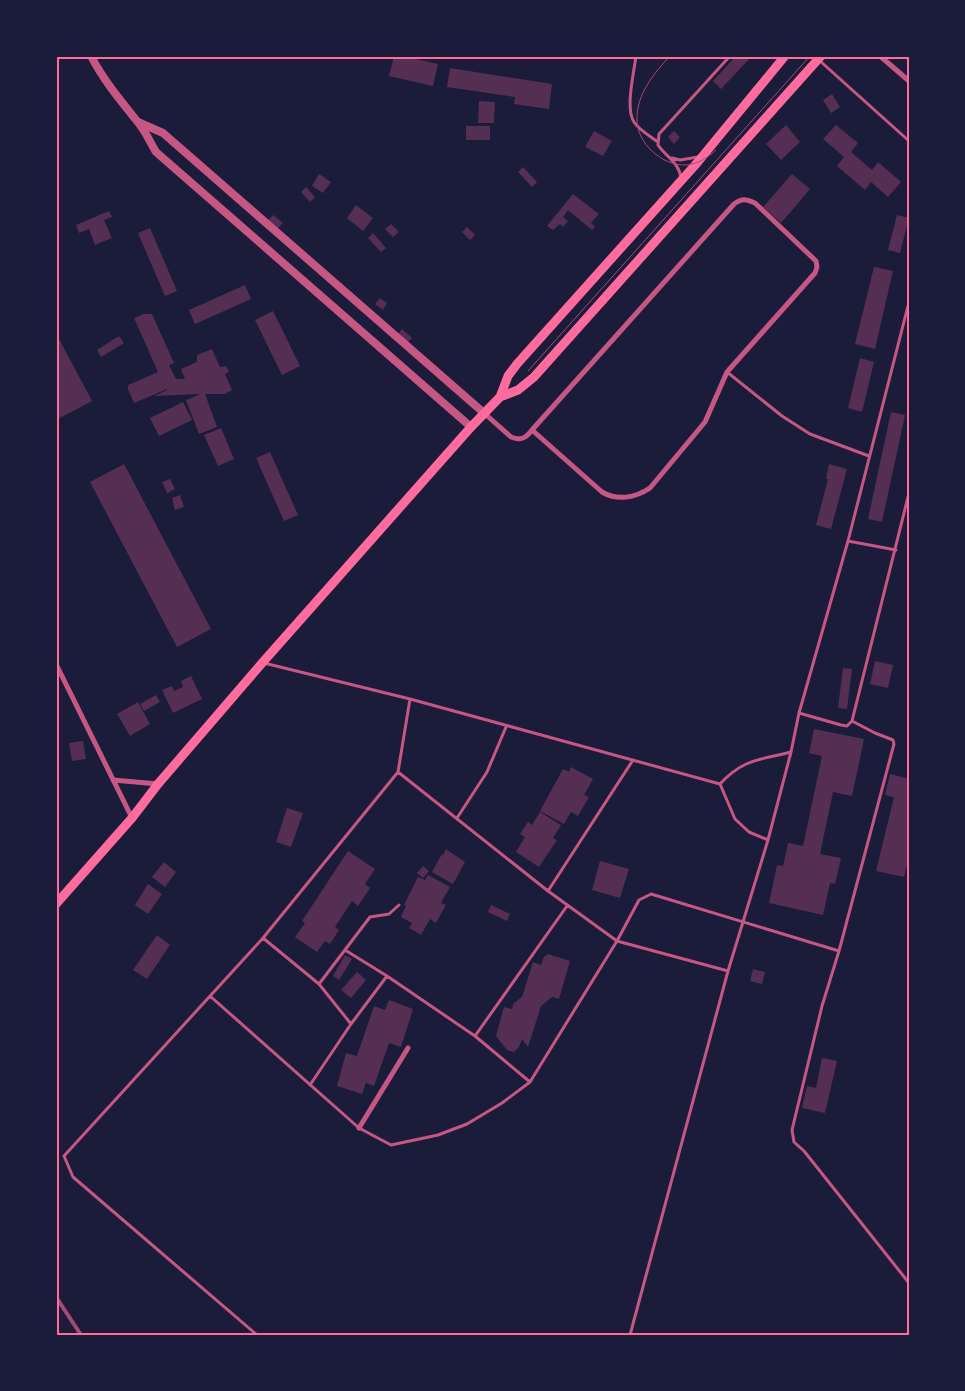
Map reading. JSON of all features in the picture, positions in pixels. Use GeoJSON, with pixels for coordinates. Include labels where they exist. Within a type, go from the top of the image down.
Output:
{"type":"FeatureCollection","features":[{"type":"Feature","properties":{"kind":"main road"},"geometry":{"type":"LineString","coordinates":[[500,397],[508,376],[517,364],[679,183],[785,56]]}},
{"type":"Feature","properties":{"kind":"main road"},"geometry":{"type":"LineString","coordinates":[[56,904],[132,818],[158,784],[263,662],[471,427],[500,397],[518,390],[534,377],[820,58]]}},
{"type":"Feature","properties":{"kind":"street"},"geometry":{"type":"LineString","coordinates":[[91,56],[102,77],[138,122],[156,152],[471,427]]}},
{"type":"Feature","properties":{"kind":"street"},"geometry":{"type":"LineString","coordinates":[[880,56],[909,81]]}},
{"type":"Feature","properties":{"kind":"street"},"geometry":{"type":"LineString","coordinates":[[138,122],[163,133],[511,437],[517,439],[523,439],[532,430],[734,204],[740,200],[748,199],[755,203],[816,261],[815,273],[728,372],[706,422],[650,488],[635,496],[618,498],[610,496],[602,492],[532,430]]}},
{"type":"Feature","properties":{"kind":"street"},"geometry":{"type":"LineString","coordinates":[[56,664],[132,818]]}},
{"type":"Feature","properties":{"kind":"street"},"geometry":{"type":"LineString","coordinates":[[113,780],[158,784]]}},
{"type":"Feature","properties":{"kind":"street"},"geometry":{"type":"LineString","coordinates":[[359,1128],[408,1048]]}},
{"type":"Feature","properties":{"kind":"lane"},"geometry":{"type":"LineString","coordinates":[[636,56],[630,105],[631,115],[634,123],[658,142],[661,149],[670,157],[680,171],[681,178],[679,183]]}},
{"type":"Feature","properties":{"kind":"lane"},"geometry":{"type":"LineString","coordinates":[[658,142],[659,134],[730,56]]}},
{"type":"Feature","properties":{"kind":"lane"},"geometry":{"type":"LineString","coordinates":[[820,58],[909,141]]}},
{"type":"Feature","properties":{"kind":"lane"},"geometry":{"type":"LineString","coordinates":[[670,157],[680,160],[693,158],[705,153]]}},
{"type":"Feature","properties":{"kind":"lane"},"geometry":{"type":"LineString","coordinates":[[630,1335],[728,972],[768,840],[799,713],[848,541],[909,302]]}},
{"type":"Feature","properties":{"kind":"lane"},"geometry":{"type":"LineString","coordinates":[[728,372],[782,416],[810,434],[869,456]]}},
{"type":"Feature","properties":{"kind":"lane"},"geometry":{"type":"LineString","coordinates":[[799,713],[841,726],[848,726],[852,721],[909,493]]}},
{"type":"Feature","properties":{"kind":"lane"},"geometry":{"type":"LineString","coordinates":[[848,541],[896,550]]}},
{"type":"Feature","properties":{"kind":"lane"},"geometry":{"type":"LineString","coordinates":[[263,662],[720,784]]}},
{"type":"Feature","properties":{"kind":"lane"},"geometry":{"type":"LineString","coordinates":[[257,1335],[73,1177],[64,1156],[262,938],[398,772],[410,700]]}},
{"type":"Feature","properties":{"kind":"lane"},"geometry":{"type":"LineString","coordinates":[[852,721],[893,740],[894,744],[839,951],[822,1006],[792,1130],[794,1142],[804,1151],[909,1283]]}},
{"type":"Feature","properties":{"kind":"lane"},"geometry":{"type":"LineString","coordinates":[[457,818],[487,772],[506,727]]}},
{"type":"Feature","properties":{"kind":"lane"},"geometry":{"type":"LineString","coordinates":[[720,784],[738,767],[790,752]]}},
{"type":"Feature","properties":{"kind":"lane"},"geometry":{"type":"LineString","coordinates":[[548,891],[633,760]]}},
{"type":"Feature","properties":{"kind":"lane"},"geometry":{"type":"LineString","coordinates":[[398,772],[567,906],[617,941],[728,972]]}},
{"type":"Feature","properties":{"kind":"lane"},"geometry":{"type":"LineString","coordinates":[[720,784],[735,818],[749,832],[768,840]]}},
{"type":"Feature","properties":{"kind":"lane"},"geometry":{"type":"LineString","coordinates":[[210,996],[359,1128],[391,1145],[438,1135],[467,1124],[502,1103],[530,1082],[617,941],[639,900],[651,894],[839,951]]}},
{"type":"Feature","properties":{"kind":"lane"},"geometry":{"type":"LineString","coordinates":[[319,984],[370,917],[389,914],[399,905]]}},
{"type":"Feature","properties":{"kind":"lane"},"geometry":{"type":"LineString","coordinates":[[475,1036],[567,906]]}},
{"type":"Feature","properties":{"kind":"lane"},"geometry":{"type":"LineString","coordinates":[[262,938],[319,984],[351,1024]]}},
{"type":"Feature","properties":{"kind":"lane"},"geometry":{"type":"LineString","coordinates":[[345,950],[475,1036],[530,1082]]}},
{"type":"Feature","properties":{"kind":"lane"},"geometry":{"type":"LineString","coordinates":[[310,1085],[351,1024],[387,976]]}},
{"type":"Feature","properties":{"kind":"building"},"geometry":{"type":"Polygon","coordinates":[[[394,56],[403,56],[438,64],[433,86],[389,76],[394,56]]]}},
{"type":"Feature","properties":{"kind":"building"},"geometry":{"type":"Polygon","coordinates":[[[736,56],[752,56],[721,89],[713,81],[736,56]]]}},
{"type":"Feature","properties":{"kind":"building"},"geometry":{"type":"Polygon","coordinates":[[[450,68],[552,84],[549,109],[514,104],[515,97],[447,87],[450,68]]]}},
{"type":"Feature","properties":{"kind":"building"},"geometry":{"type":"Polygon","coordinates":[[[832,94],[840,107],[831,113],[823,100],[832,94]]]}},
{"type":"Feature","properties":{"kind":"building"},"geometry":{"type":"Polygon","coordinates":[[[479,101],[495,102],[494,123],[478,123],[479,101]]]}},
{"type":"Feature","properties":{"kind":"building"},"geometry":{"type":"Polygon","coordinates":[[[786,125],[800,142],[781,160],[766,144],[786,125]]]}},
{"type":"Feature","properties":{"kind":"building"},"geometry":{"type":"Polygon","coordinates":[[[836,125],[858,143],[851,152],[872,170],[878,162],[901,182],[888,197],[871,182],[865,190],[837,166],[844,157],[823,139],[836,125]]]}},
{"type":"Feature","properties":{"kind":"building"},"geometry":{"type":"Polygon","coordinates":[[[466,126],[490,126],[490,140],[466,140],[466,126]]]}},
{"type":"Feature","properties":{"kind":"building"},"geometry":{"type":"Polygon","coordinates":[[[594,131],[612,141],[603,156],[585,147],[594,131]]]}},
{"type":"Feature","properties":{"kind":"building"},"geometry":{"type":"Polygon","coordinates":[[[674,131],[680,137],[674,144],[668,137],[674,131]]]}},
{"type":"Feature","properties":{"kind":"building"},"geometry":{"type":"Polygon","coordinates":[[[523,167],[537,182],[532,187],[518,172],[523,167]]]}},
{"type":"Feature","properties":{"kind":"building"},"geometry":{"type":"Polygon","coordinates":[[[319,174],[331,182],[323,193],[312,186],[319,174]]]}},
{"type":"Feature","properties":{"kind":"building"},"geometry":{"type":"Polygon","coordinates":[[[792,174],[810,189],[781,223],[763,207],[792,174]]]}},
{"type":"Feature","properties":{"kind":"building"},"geometry":{"type":"Polygon","coordinates":[[[306,187],[315,197],[310,202],[301,192],[306,187]]]}},
{"type":"Feature","properties":{"kind":"building"},"geometry":{"type":"Polygon","coordinates":[[[573,194],[599,214],[591,223],[595,227],[592,230],[568,210],[563,217],[568,221],[563,227],[560,224],[553,230],[547,226],[573,194]]]}},
{"type":"Feature","properties":{"kind":"building"},"geometry":{"type":"Polygon","coordinates":[[[356,205],[373,218],[363,231],[347,218],[356,205]]]}},
{"type":"Feature","properties":{"kind":"building"},"geometry":{"type":"Polygon","coordinates":[[[109,211],[112,217],[104,220],[112,238],[95,245],[89,229],[79,233],[76,225],[109,211]]]}},
{"type":"Feature","properties":{"kind":"building"},"geometry":{"type":"Polygon","coordinates":[[[273,215],[283,223],[278,228],[268,220],[273,215]]]}},
{"type":"Feature","properties":{"kind":"building"},"geometry":{"type":"Polygon","coordinates":[[[897,215],[909,218],[900,253],[888,250],[897,215]]]}},
{"type":"Feature","properties":{"kind":"building"},"geometry":{"type":"Polygon","coordinates":[[[391,224],[399,232],[393,237],[385,229],[391,224]]]}},
{"type":"Feature","properties":{"kind":"building"},"geometry":{"type":"Polygon","coordinates":[[[467,227],[475,235],[470,240],[462,232],[467,227]]]}},
{"type":"Feature","properties":{"kind":"building"},"geometry":{"type":"Polygon","coordinates":[[[150,228],[177,291],[165,296],[138,233],[150,228]]]}},
{"type":"Feature","properties":{"kind":"building"},"geometry":{"type":"Polygon","coordinates":[[[373,233],[386,248],[381,252],[368,238],[373,233]]]}},
{"type":"Feature","properties":{"kind":"building"},"geometry":{"type":"Polygon","coordinates":[[[874,267],[893,271],[875,349],[855,344],[874,267]]]}},
{"type":"Feature","properties":{"kind":"building"},"geometry":{"type":"Polygon","coordinates":[[[245,285],[251,299],[195,324],[189,310],[245,285]]]}},
{"type":"Feature","properties":{"kind":"building"},"geometry":{"type":"Polygon","coordinates":[[[380,298],[387,303],[383,310],[375,304],[380,298]]]}},
{"type":"Feature","properties":{"kind":"building"},"geometry":{"type":"Polygon","coordinates":[[[273,311],[300,366],[282,375],[255,320],[273,311]]]}},
{"type":"Feature","properties":{"kind":"building"},"geometry":{"type":"Polygon","coordinates":[[[144,314],[152,314],[174,363],[169,365],[176,379],[185,379],[181,369],[197,362],[197,355],[212,349],[220,367],[226,366],[229,372],[225,374],[232,390],[225,394],[205,394],[217,427],[199,434],[186,400],[201,394],[154,396],[167,389],[134,403],[128,385],[158,372],[134,318],[144,314]]]}},
{"type":"Feature","properties":{"kind":"building"},"geometry":{"type":"Polygon","coordinates":[[[402,329],[412,338],[407,343],[397,335],[402,329]]]}},
{"type":"Feature","properties":{"kind":"building"},"geometry":{"type":"Polygon","coordinates":[[[56,333],[92,401],[58,419],[56,415],[56,333]]]}},
{"type":"Feature","properties":{"kind":"building"},"geometry":{"type":"Polygon","coordinates":[[[119,336],[124,343],[101,357],[97,350],[119,336]]]}},
{"type":"Feature","properties":{"kind":"building"},"geometry":{"type":"Polygon","coordinates":[[[860,358],[874,362],[862,412],[848,408],[860,358]]]}},
{"type":"Feature","properties":{"kind":"building"},"geometry":{"type":"Polygon","coordinates":[[[183,402],[192,420],[159,436],[150,418],[183,402]]]}},
{"type":"Feature","properties":{"kind":"building"},"geometry":{"type":"Polygon","coordinates":[[[891,412],[905,415],[882,522],[868,519],[891,412]]]}},
{"type":"Feature","properties":{"kind":"building"},"geometry":{"type":"Polygon","coordinates":[[[221,428],[234,459],[218,466],[204,435],[221,428]]]}},
{"type":"Feature","properties":{"kind":"building"},"geometry":{"type":"Polygon","coordinates":[[[270,452],[298,515],[284,521],[256,458],[270,452]]]}},
{"type":"Feature","properties":{"kind":"building"},"geometry":{"type":"Polygon","coordinates":[[[124,464],[211,629],[177,647],[90,482],[124,464]]]}},
{"type":"Feature","properties":{"kind":"building"},"geometry":{"type":"Polygon","coordinates":[[[829,464],[847,469],[831,529],[816,525],[828,479],[826,479],[829,464]]]}},
{"type":"Feature","properties":{"kind":"building"},"geometry":{"type":"Polygon","coordinates":[[[170,479],[175,489],[167,493],[162,482],[170,479]]]}},
{"type":"Feature","properties":{"kind":"building"},"geometry":{"type":"Polygon","coordinates":[[[180,495],[184,507],[175,510],[172,498],[180,495]]]}},
{"type":"Feature","properties":{"kind":"building"},"geometry":{"type":"Polygon","coordinates":[[[875,661],[893,665],[888,688],[870,684],[875,661]]]}},
{"type":"Feature","properties":{"kind":"building"},"geometry":{"type":"Polygon","coordinates":[[[843,668],[852,669],[847,709],[838,708],[843,668]]]}},
{"type":"Feature","properties":{"kind":"building"},"geometry":{"type":"Polygon","coordinates":[[[191,676],[202,699],[173,713],[162,690],[172,686],[174,691],[183,687],[181,681],[191,676]]]}},
{"type":"Feature","properties":{"kind":"building"},"geometry":{"type":"Polygon","coordinates":[[[156,695],[160,702],[144,711],[140,704],[156,695]]]}},
{"type":"Feature","properties":{"kind":"building"},"geometry":{"type":"Polygon","coordinates":[[[138,702],[150,724],[130,736],[117,714],[138,702]]]}},
{"type":"Feature","properties":{"kind":"building"},"geometry":{"type":"Polygon","coordinates":[[[814,729],[864,739],[852,796],[833,792],[820,854],[841,858],[835,884],[830,883],[823,915],[769,903],[777,865],[783,866],[788,843],[803,846],[822,756],[809,753],[814,729]]]}},
{"type":"Feature","properties":{"kind":"building"},"geometry":{"type":"Polygon","coordinates":[[[83,741],[86,759],[72,761],[69,743],[83,741]]]}},
{"type":"Feature","properties":{"kind":"building"},"geometry":{"type":"Polygon","coordinates":[[[571,767],[593,779],[584,795],[589,797],[578,816],[571,812],[564,824],[540,811],[563,769],[569,772],[571,767]]]}},
{"type":"Feature","properties":{"kind":"building"},"geometry":{"type":"Polygon","coordinates":[[[890,774],[909,779],[909,858],[904,877],[876,871],[894,797],[885,795],[890,774]]]}},
{"type":"Feature","properties":{"kind":"building"},"geometry":{"type":"Polygon","coordinates":[[[287,808],[303,813],[291,847],[276,842],[287,808]]]}},
{"type":"Feature","properties":{"kind":"building"},"geometry":{"type":"Polygon","coordinates":[[[540,812],[561,825],[553,838],[557,840],[539,867],[516,852],[525,837],[520,834],[528,822],[532,825],[540,812]]]}},
{"type":"Feature","properties":{"kind":"building"},"geometry":{"type":"Polygon","coordinates":[[[446,849],[465,862],[453,884],[432,872],[446,849]]]}},
{"type":"Feature","properties":{"kind":"building"},"geometry":{"type":"Polygon","coordinates":[[[348,851],[375,869],[365,884],[370,888],[358,906],[352,901],[335,927],[339,930],[330,944],[325,941],[317,952],[295,937],[305,923],[302,921],[348,851]]]}},
{"type":"Feature","properties":{"kind":"building"},"geometry":{"type":"Polygon","coordinates":[[[600,861],[629,869],[620,898],[592,890],[600,861]]]}},
{"type":"Feature","properties":{"kind":"building"},"geometry":{"type":"Polygon","coordinates":[[[164,862],[176,872],[165,887],[152,877],[164,862]]]}},
{"type":"Feature","properties":{"kind":"building"},"geometry":{"type":"Polygon","coordinates":[[[423,866],[429,871],[423,878],[417,873],[423,866]]]}},
{"type":"Feature","properties":{"kind":"building"},"geometry":{"type":"Polygon","coordinates":[[[428,875],[450,887],[441,903],[446,905],[436,923],[430,919],[421,935],[409,928],[412,923],[401,917],[406,906],[404,905],[418,877],[425,880],[428,875]]]}},
{"type":"Feature","properties":{"kind":"building"},"geometry":{"type":"Polygon","coordinates":[[[148,884],[162,894],[148,914],[135,905],[148,884]]]}},
{"type":"Feature","properties":{"kind":"building"},"geometry":{"type":"Polygon","coordinates":[[[491,905],[510,914],[507,921],[488,912],[491,905]]]}},
{"type":"Feature","properties":{"kind":"building"},"geometry":{"type":"Polygon","coordinates":[[[157,935],[170,945],[147,979],[133,970],[157,935]]]}},
{"type":"Feature","properties":{"kind":"building"},"geometry":{"type":"Polygon","coordinates":[[[548,954],[570,961],[559,999],[552,997],[541,1006],[528,1047],[522,1039],[519,1047],[514,1052],[507,1050],[496,1036],[504,1007],[512,1009],[513,1004],[522,997],[533,962],[541,965],[544,957],[548,954]]]}},
{"type":"Feature","properties":{"kind":"building"},"geometry":{"type":"Polygon","coordinates":[[[345,955],[352,959],[339,980],[333,976],[345,955]]]}},
{"type":"Feature","properties":{"kind":"building"},"geometry":{"type":"Polygon","coordinates":[[[753,969],[765,972],[762,984],[750,981],[753,969]]]}},
{"type":"Feature","properties":{"kind":"building"},"geometry":{"type":"Polygon","coordinates":[[[357,972],[366,980],[351,998],[341,990],[357,972]]]}},
{"type":"Feature","properties":{"kind":"building"},"geometry":{"type":"Polygon","coordinates":[[[389,1000],[413,1009],[401,1047],[389,1043],[374,1086],[366,1083],[362,1094],[337,1086],[346,1053],[357,1056],[374,1006],[385,1010],[389,1000]]]}},
{"type":"Feature","properties":{"kind":"building"},"geometry":{"type":"Polygon","coordinates":[[[822,1058],[837,1061],[825,1113],[802,1108],[807,1086],[816,1088],[822,1058]]]}},
{"type":"Feature","properties":{"kind":"tram line"},"geometry":{"type":"LineString","coordinates":[[670,56],[652,77],[639,102],[637,120],[641,137],[652,152],[668,162],[677,164],[686,165],[698,162],[716,150]]}},
{"type":"Feature","properties":{"kind":"tram line"},"geometry":{"type":"LineString","coordinates":[[528,371],[810,56]]}},
{"type":"Feature","properties":{"kind":"railway"},"geometry":{"type":"LineString","coordinates":[[56,1297],[81,1335]]}}]}
